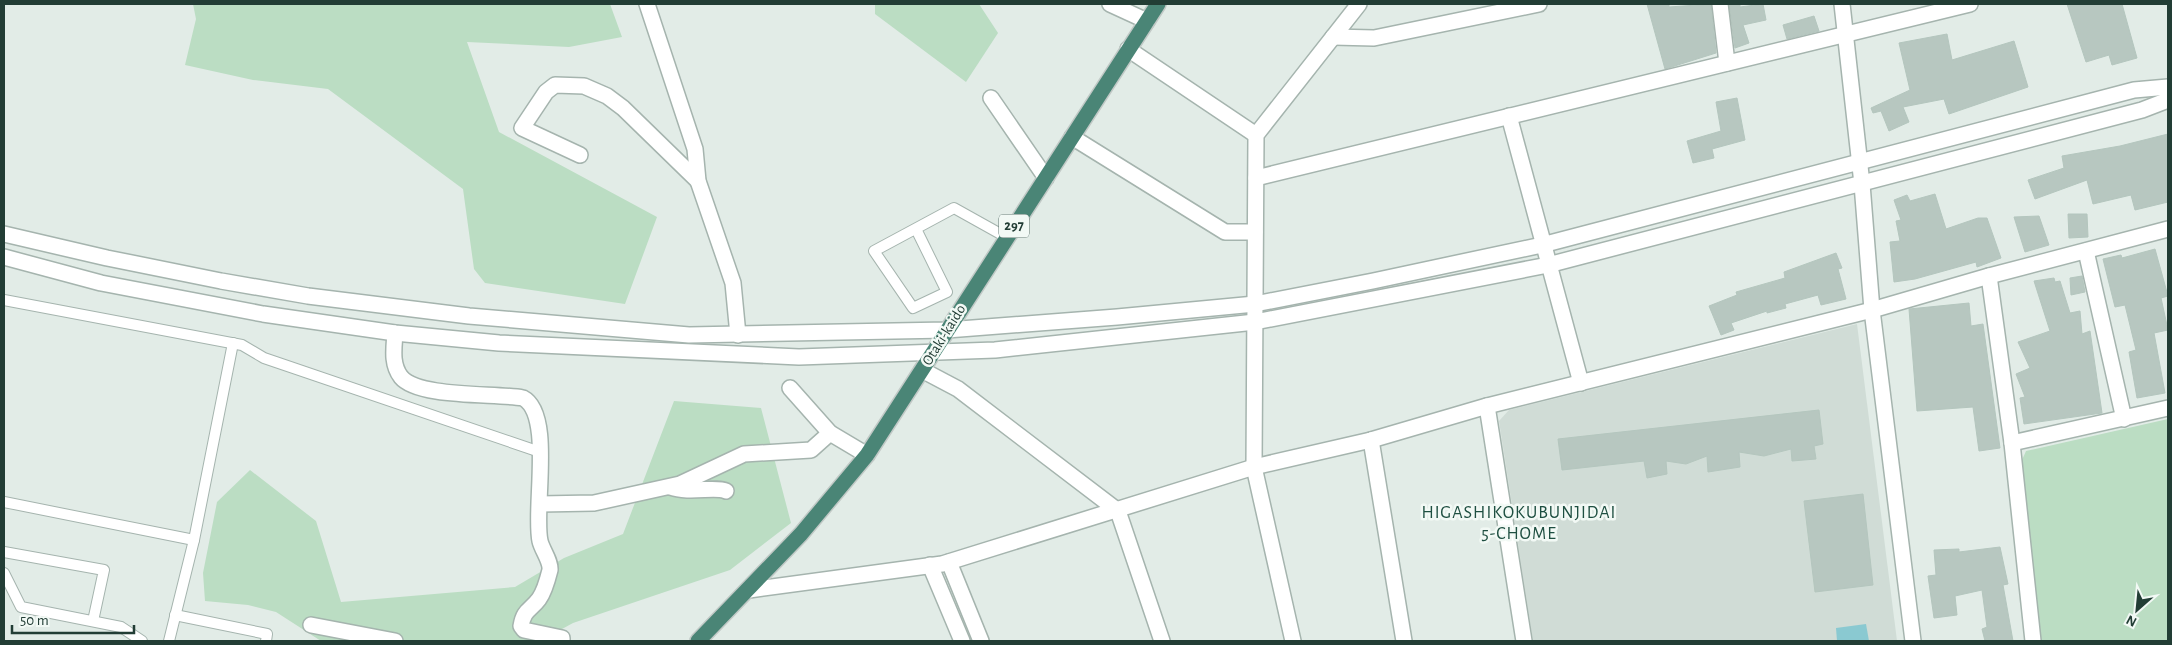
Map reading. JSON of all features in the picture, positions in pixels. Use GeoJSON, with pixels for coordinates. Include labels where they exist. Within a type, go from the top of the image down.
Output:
{"type":"FeatureCollection","features":[{"type":"Feature","properties":{"kind":"highway","name":"Otaki-kaido"},"geometry":{"type":"LineString","coordinates":[[698,641],[749,590],[817,516],[867,455],[1158,4]]}},
{"type":"Feature","properties":{"kind":"street"},"geometry":{"type":"LineString","coordinates":[[647,4],[695,149],[698,181],[733,283],[738,334]]}},
{"type":"Feature","properties":{"kind":"street"},"geometry":{"type":"LineString","coordinates":[[1110,4],[1148,21]]}},
{"type":"Feature","properties":{"kind":"street"},"geometry":{"type":"LineString","coordinates":[[1294,641],[1254,467],[1256,135],[1359,4]]}},
{"type":"Feature","properties":{"kind":"street"},"geometry":{"type":"LineString","coordinates":[[1333,37],[1374,38],[1539,4]]}},
{"type":"Feature","properties":{"kind":"street"},"geometry":{"type":"LineString","coordinates":[[1720,4],[1726,63]]}},
{"type":"Feature","properties":{"kind":"street"},"geometry":{"type":"LineString","coordinates":[[1842,4],[1862,184],[1872,310],[1913,641]]}},
{"type":"Feature","properties":{"kind":"street"},"geometry":{"type":"LineString","coordinates":[[1256,178],[1965,4]]}},
{"type":"Feature","properties":{"kind":"street"},"geometry":{"type":"LineString","coordinates":[[1128,49],[1256,135]]}},
{"type":"Feature","properties":{"kind":"street"},"geometry":{"type":"LineString","coordinates":[[580,155],[522,128],[546,92],[555,86],[584,86],[607,96],[623,108],[698,181]]}},
{"type":"Feature","properties":{"kind":"street"},"geometry":{"type":"LineString","coordinates":[[4,234],[126,262],[275,290],[470,316],[689,335],[947,330],[1255,304],[1373,281],[1542,245],[1859,160],[2134,90],[2168,87]]}},
{"type":"Feature","properties":{"kind":"street"},"geometry":{"type":"LineString","coordinates":[[991,98],[1046,178]]}},
{"type":"Feature","properties":{"kind":"street"},"geometry":{"type":"LineString","coordinates":[[4,257],[101,283],[271,315],[395,333],[499,343],[799,357],[933,354],[1049,346],[1255,322],[1548,265],[2142,110],[2168,100]]}},
{"type":"Feature","properties":{"kind":"street"},"geometry":{"type":"LineString","coordinates":[[1509,116],[1542,245],[1581,383]]}},
{"type":"Feature","properties":{"kind":"street"},"geometry":{"type":"LineString","coordinates":[[1072,137],[1225,232],[1255,232]]}},
{"type":"Feature","properties":{"kind":"street"},"geometry":{"type":"LineString","coordinates":[[749,590],[949,562],[1254,467],[1371,440],[1488,406],[1872,310],[1989,276],[2168,229]]}},
{"type":"Feature","properties":{"kind":"street"},"geometry":{"type":"LineString","coordinates":[[2086,251],[2124,419]]}},
{"type":"Feature","properties":{"kind":"street"},"geometry":{"type":"LineString","coordinates":[[1989,276],[2012,443],[2033,641]]}},
{"type":"Feature","properties":{"kind":"street"},"geometry":{"type":"LineString","coordinates":[[271,315],[275,290]]}},
{"type":"Feature","properties":{"kind":"street"},"geometry":{"type":"LineString","coordinates":[[395,333],[393,356],[395,365],[400,376],[408,384],[418,388],[512,396],[530,401],[536,410],[540,452],[540,541],[550,568],[540,597],[523,613],[521,626],[524,630],[562,640]]}},
{"type":"Feature","properties":{"kind":"street"},"geometry":{"type":"LineString","coordinates":[[922,370],[958,389],[1118,510],[1162,641]]}},
{"type":"Feature","properties":{"kind":"street"},"geometry":{"type":"LineString","coordinates":[[790,388],[830,433],[867,455]]}},
{"type":"Feature","properties":{"kind":"street"},"geometry":{"type":"LineString","coordinates":[[1488,406],[1524,641]]}},
{"type":"Feature","properties":{"kind":"street"},"geometry":{"type":"LineString","coordinates":[[2012,443],[2168,408]]}},
{"type":"Feature","properties":{"kind":"street"},"geometry":{"type":"LineString","coordinates":[[540,504],[594,503],[667,486],[695,478],[712,468],[744,454],[812,450],[830,433]]}},
{"type":"Feature","properties":{"kind":"street"},"geometry":{"type":"LineString","coordinates":[[1371,440],[1404,641]]}},
{"type":"Feature","properties":{"kind":"street"},"geometry":{"type":"LineString","coordinates":[[667,486],[683,492],[720,488],[726,491]]}},
{"type":"Feature","properties":{"kind":"street"},"geometry":{"type":"LineString","coordinates":[[949,562],[981,641]]}},
{"type":"Feature","properties":{"kind":"street"},"geometry":{"type":"LineString","coordinates":[[930,565],[962,641]]}},
{"type":"Feature","properties":{"kind":"street"},"geometry":{"type":"LineString","coordinates":[[311,625],[395,641]]}},
{"type":"Feature","properties":{"kind":"street"},"geometry":{"type":"LineString","coordinates":[[537,641],[562,640]]}},
{"type":"Feature","properties":{"kind":"lane"},"geometry":{"type":"LineString","coordinates":[[916,229],[947,292],[913,308],[874,251],[954,208],[1006,237]]}},
{"type":"Feature","properties":{"kind":"lane"},"geometry":{"type":"LineString","coordinates":[[4,300],[242,345],[264,358],[540,452]]}},
{"type":"Feature","properties":{"kind":"lane"},"geometry":{"type":"LineString","coordinates":[[168,641],[194,540],[233,343]]}},
{"type":"Feature","properties":{"kind":"lane"},"geometry":{"type":"LineString","coordinates":[[4,502],[194,540]]}},
{"type":"Feature","properties":{"kind":"lane"},"geometry":{"type":"LineString","coordinates":[[4,552],[104,570],[94,621]]}},
{"type":"Feature","properties":{"kind":"lane"},"geometry":{"type":"LineString","coordinates":[[4,573],[21,607],[121,627],[142,641]]}},
{"type":"Feature","properties":{"kind":"lane"},"geometry":{"type":"LineString","coordinates":[[175,615],[267,634],[266,641]]}},
{"type":"Feature","properties":{"kind":"shaded area"},"geometry":{"type":"Polygon","coordinates":[[[1857,324],[1897,641],[1533,641],[1499,421],[1509,410],[1857,324]]]}},
{"type":"Feature","properties":{"kind":"green space"},"geometry":{"type":"Polygon","coordinates":[[[193,4],[610,4],[622,37],[569,47],[467,42],[499,132],[657,217],[625,304],[485,283],[474,269],[463,189],[328,89],[253,80],[185,65],[196,19],[193,4]]]}},
{"type":"Feature","properties":{"kind":"green space"},"geometry":{"type":"Polygon","coordinates":[[[875,4],[979,4],[998,33],[966,82],[875,14],[875,4]]]}},
{"type":"Feature","properties":{"kind":"green space"},"geometry":{"type":"Polygon","coordinates":[[[674,401],[761,408],[791,523],[730,570],[573,623],[540,641],[321,641],[276,612],[248,605],[205,601],[203,573],[217,502],[250,470],[316,521],[341,602],[515,587],[564,558],[623,534],[674,401]]]}},
{"type":"Feature","properties":{"kind":"green space"},"geometry":{"type":"Polygon","coordinates":[[[2168,419],[2168,641],[2041,641],[2022,460],[2026,451],[2168,419]]]}},
{"type":"Feature","properties":{"kind":"water"},"geometry":{"type":"Polygon","coordinates":[[[1866,624],[1869,641],[1837,641],[1836,628],[1866,624]]]}},
{"type":"Feature","properties":{"kind":"building"},"geometry":{"type":"Polygon","coordinates":[[[1647,4],[1669,4],[1669,7],[1711,4],[1716,53],[1665,69],[1647,4]]]}},
{"type":"Feature","properties":{"kind":"building"},"geometry":{"type":"Polygon","coordinates":[[[1729,4],[1740,4],[1740,7],[1763,4],[1766,20],[1743,25],[1749,43],[1735,48],[1729,4]]]}},
{"type":"Feature","properties":{"kind":"building"},"geometry":{"type":"Polygon","coordinates":[[[2067,4],[2122,4],[2137,58],[2112,65],[2109,55],[2086,62],[2067,4]]]}},
{"type":"Feature","properties":{"kind":"building"},"geometry":{"type":"Polygon","coordinates":[[[1814,16],[1819,31],[1787,39],[1783,25],[1814,16]]]}},
{"type":"Feature","properties":{"kind":"building"},"geometry":{"type":"Polygon","coordinates":[[[1947,34],[1952,60],[2014,41],[2028,87],[1949,114],[1944,99],[1903,107],[1909,122],[1889,131],[1881,111],[1873,113],[1871,108],[1910,90],[1899,43],[1947,34]]]}},
{"type":"Feature","properties":{"kind":"building"},"geometry":{"type":"Polygon","coordinates":[[[1737,98],[1745,140],[1712,149],[1714,158],[1693,163],[1687,141],[1721,131],[1716,102],[1737,98]]]}},
{"type":"Feature","properties":{"kind":"building"},"geometry":{"type":"Polygon","coordinates":[[[2168,134],[2168,202],[2135,210],[2131,195],[2093,204],[2087,180],[2035,199],[2028,180],[2064,168],[2062,156],[2120,146],[2168,134]]]}},
{"type":"Feature","properties":{"kind":"building"},"geometry":{"type":"Polygon","coordinates":[[[1935,194],[1946,229],[1978,218],[1987,218],[2001,258],[1977,267],[1976,262],[1915,279],[1894,282],[1890,242],[1900,241],[1896,221],[1901,220],[1894,200],[1907,195],[1910,201],[1935,194]]]}},
{"type":"Feature","properties":{"kind":"building"},"geometry":{"type":"Polygon","coordinates":[[[2068,214],[2087,214],[2088,237],[2069,238],[2068,214]]]}},
{"type":"Feature","properties":{"kind":"building"},"geometry":{"type":"Polygon","coordinates":[[[2039,216],[2049,245],[2025,252],[2014,217],[2039,216]]]}},
{"type":"Feature","properties":{"kind":"building"},"geometry":{"type":"Polygon","coordinates":[[[2155,249],[2168,296],[2161,298],[2168,330],[2154,333],[2165,393],[2137,398],[2129,352],[2136,350],[2125,305],[2115,307],[2103,259],[2121,255],[2122,258],[2155,249]]]}},
{"type":"Feature","properties":{"kind":"building"},"geometry":{"type":"Polygon","coordinates":[[[1836,253],[1842,268],[1838,269],[1846,299],[1821,305],[1818,295],[1785,304],[1786,308],[1767,313],[1767,311],[1731,323],[1734,330],[1721,335],[1709,306],[1737,295],[1736,292],[1785,278],[1784,272],[1836,253]]]}},
{"type":"Feature","properties":{"kind":"building"},"geometry":{"type":"Polygon","coordinates":[[[2082,276],[2085,292],[2071,295],[2070,278],[2082,276]]]}},
{"type":"Feature","properties":{"kind":"building"},"geometry":{"type":"Polygon","coordinates":[[[2054,278],[2055,282],[2060,281],[2070,313],[2080,311],[2082,334],[2090,331],[2102,413],[2024,424],[2020,398],[2025,397],[2016,374],[2030,368],[2018,342],[2050,331],[2034,281],[2054,278]]]}},
{"type":"Feature","properties":{"kind":"building"},"geometry":{"type":"Polygon","coordinates":[[[1969,303],[1971,326],[1983,324],[2000,448],[1979,451],[1973,407],[1917,411],[1909,309],[1969,303]]]}},
{"type":"Feature","properties":{"kind":"building"},"geometry":{"type":"Polygon","coordinates":[[[1819,410],[1823,444],[1814,446],[1816,459],[1792,461],[1791,449],[1764,456],[1739,452],[1740,467],[1708,472],[1707,456],[1686,464],[1666,461],[1667,474],[1647,478],[1644,461],[1562,470],[1558,439],[1819,410]]]}},
{"type":"Feature","properties":{"kind":"building"},"geometry":{"type":"Polygon","coordinates":[[[1863,494],[1873,585],[1815,592],[1804,501],[1863,494]]]}},
{"type":"Feature","properties":{"kind":"building"},"geometry":{"type":"Polygon","coordinates":[[[2000,547],[2008,584],[2003,585],[2013,641],[1985,641],[1982,629],[1987,627],[1982,590],[1955,596],[1957,615],[1934,618],[1928,576],[1936,575],[1934,550],[1959,549],[1959,552],[2000,547]]]}},
{"type":"Feature","properties":{"kind":"district","name":"HIGASHIKOKUBUNJIDAI 5-CHOME"},"geometry":{"type":"Point","coordinates":[1519,523]}}]}
